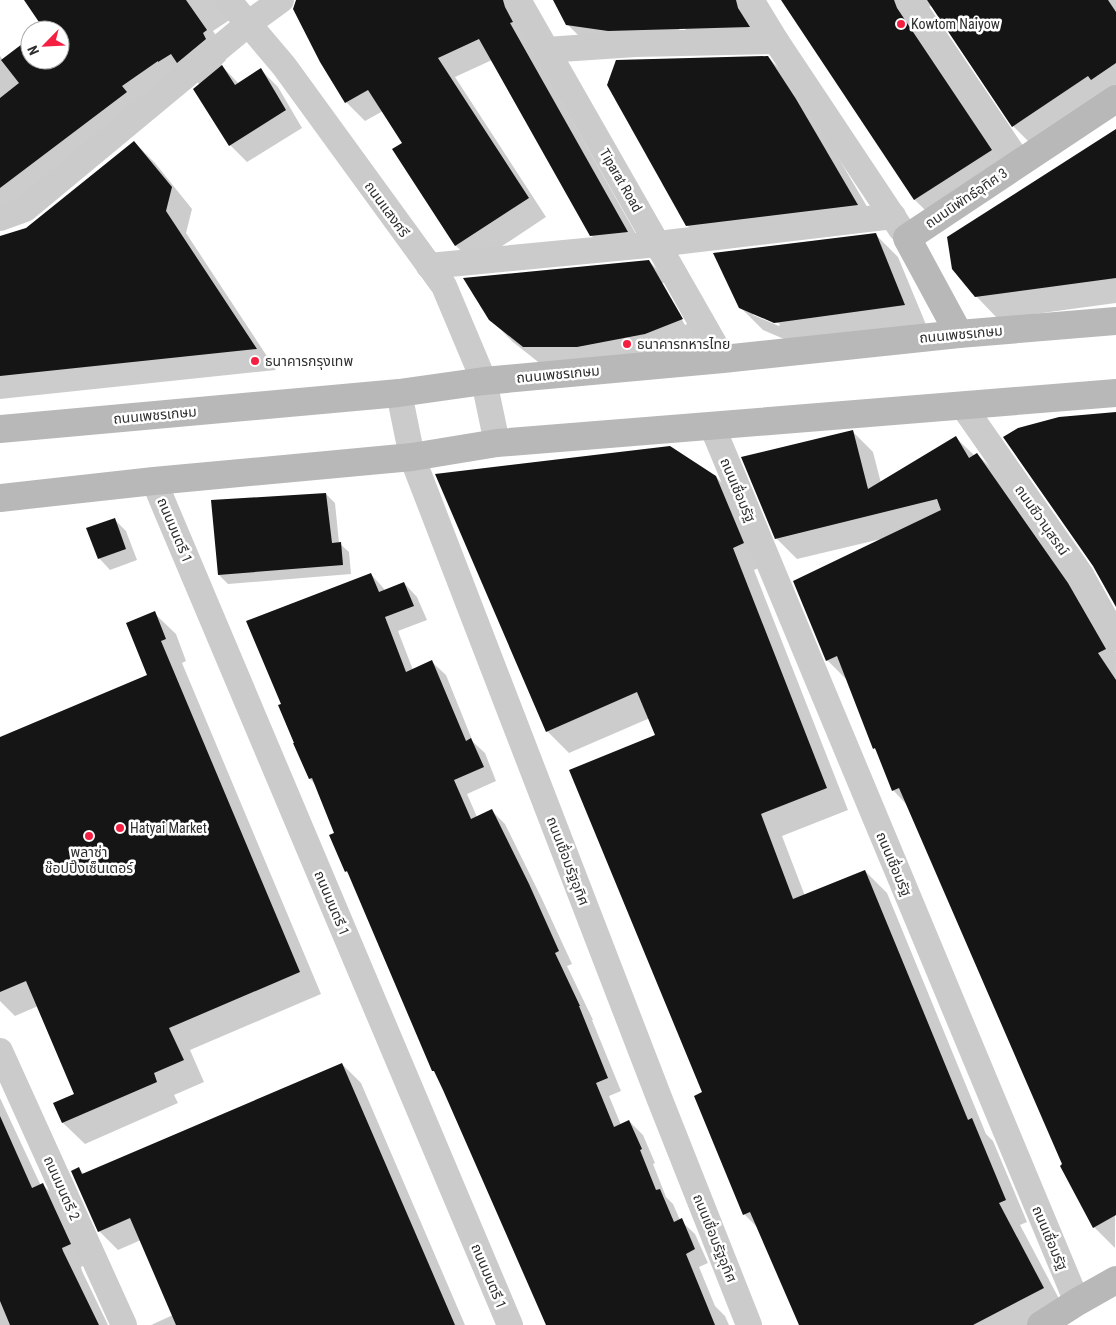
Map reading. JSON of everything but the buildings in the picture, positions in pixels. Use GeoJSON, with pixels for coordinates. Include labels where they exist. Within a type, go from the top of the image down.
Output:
{"type":"FeatureCollection","features":[{"type":"Feature","properties":{"kind":"main road","name":"ถนนนิพัทธ์อุทิศ 3"},"geometry":{"type":"LineString","coordinates":[[900,227],[1019,163],[1116,99]]}},
{"type":"Feature","properties":{"kind":"main road"},"geometry":{"type":"LineString","coordinates":[[900,227],[959,334]]}},
{"type":"Feature","properties":{"kind":"main road","name":"ถนนเพชรเกษม"},"geometry":{"type":"LineString","coordinates":[[0,429],[399,393],[484,381],[723,359],[959,334],[1116,321]]}},
{"type":"Feature","properties":{"kind":"main road"},"geometry":{"type":"LineString","coordinates":[[0,498],[154,481],[412,457],[497,443],[1116,392]]}},
{"type":"Feature","properties":{"kind":"main road"},"geometry":{"type":"LineString","coordinates":[[1042,1325],[1116,1280]]}},
{"type":"Feature","properties":{"kind":"street","name":"ถนนเเสงศรี"},"geometry":{"type":"LineString","coordinates":[[228,0],[284,66],[444,286],[484,381],[497,443]]}},
{"type":"Feature","properties":{"kind":"street"},"geometry":{"type":"LineString","coordinates":[[0,218],[26,209],[248,24],[281,0]]}},
{"type":"Feature","properties":{"kind":"street","name":"Tiparat Road"},"geometry":{"type":"LineString","coordinates":[[518,0],[723,359]]}},
{"type":"Feature","properties":{"kind":"street"},"geometry":{"type":"LineString","coordinates":[[428,266],[658,244],[900,227],[776,41],[751,0]]}},
{"type":"Feature","properties":{"kind":"street"},"geometry":{"type":"LineString","coordinates":[[909,0],[1019,163]]}},
{"type":"Feature","properties":{"kind":"street"},"geometry":{"type":"LineString","coordinates":[[546,50],[634,44],[776,41]]}},
{"type":"Feature","properties":{"kind":"street","name":"ถนนเชื่อมรัฐอุทิศ"},"geometry":{"type":"LineString","coordinates":[[399,393],[412,457],[660,1100],[749,1325]]}},
{"type":"Feature","properties":{"kind":"street","name":"ถนนชีวานุสรณ์"},"geometry":{"type":"LineString","coordinates":[[963,406],[1081,576],[1116,638]]}},
{"type":"Feature","properties":{"kind":"street","name":"ถนนเชื่อมรัฐ"},"geometry":{"type":"LineString","coordinates":[[712,426],[1077,1302]]}},
{"type":"Feature","properties":{"kind":"street","name":"ถนนมนตรี 1"},"geometry":{"type":"LineString","coordinates":[[154,481],[510,1325]]}},
{"type":"Feature","properties":{"kind":"street","name":"ถนนมนตรี 2"},"geometry":{"type":"LineString","coordinates":[[0,1051],[124,1325]]}},
{"type":"Feature","properties":{"kind":"place","name":"Kowtom Naiyow"},"geometry":{"type":"Point","coordinates":[901,24]}},
{"type":"Feature","properties":{"kind":"place","name":"ธนาคารทหารไทย"},"geometry":{"type":"Point","coordinates":[627,344]}},
{"type":"Feature","properties":{"kind":"place","name":"ธนาคารกรุงเทพ"},"geometry":{"type":"Point","coordinates":[255,361]}},
{"type":"Feature","properties":{"kind":"place","name":"Hatyai Market"},"geometry":{"type":"Point","coordinates":[120,828]}},
{"type":"Feature","properties":{"kind":"place","name":"พลาซ่า ช๊อปปิ๊งเซ็นเตอร์"},"geometry":{"type":"Point","coordinates":[89,836]}}]}
